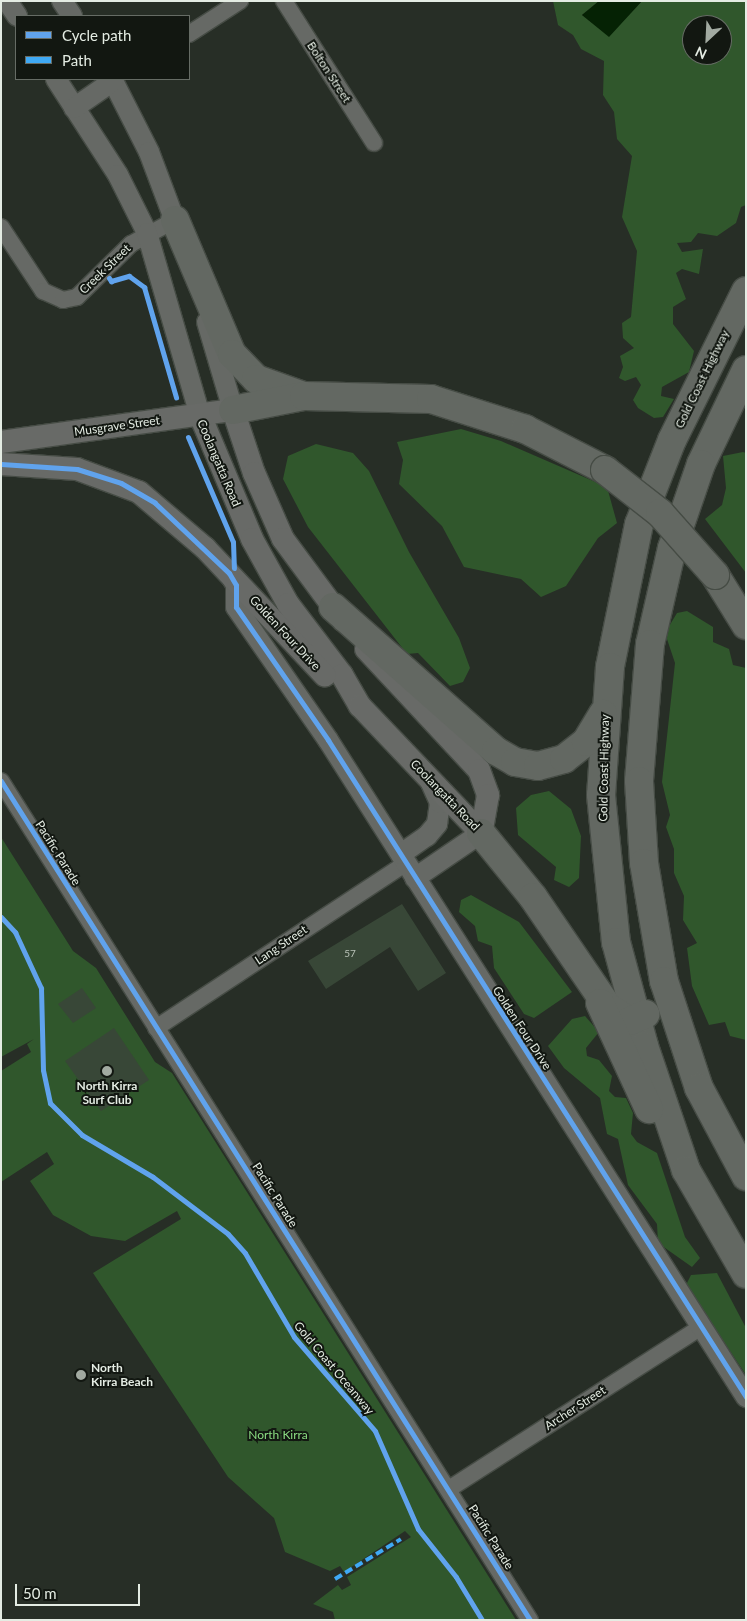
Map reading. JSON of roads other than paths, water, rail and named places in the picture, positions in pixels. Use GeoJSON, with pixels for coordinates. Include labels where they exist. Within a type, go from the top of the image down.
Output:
{"type":"FeatureCollection","features":[{"type":"Feature","properties":{"kind":"highway"},"geometry":{"type":"LineString","coordinates":[[175,220],[232,354],[256,379],[304,396]]}},
{"type":"Feature","properties":{"kind":"highway","name":"Gold Coast Highway"},"geometry":{"type":"LineString","coordinates":[[746,291],[676,431],[639,524],[616,633],[605,712],[601,794],[604,851],[616,942],[637,1021],[686,1170],[746,1274]]}},
{"type":"Feature","properties":{"kind":"highway"},"geometry":{"type":"LineString","coordinates":[[481,833],[533,897],[612,1011],[627,1020],[637,1021],[653,1002],[652,923],[639,781],[650,644],[684,507],[713,435],[746,370]]}},
{"type":"Feature","properties":{"kind":"highway"},"geometry":{"type":"LineString","coordinates":[[233,410],[304,396],[400,396],[463,406],[546,439],[604,470],[660,513],[715,575],[746,625]]}},
{"type":"Feature","properties":{"kind":"highway"},"geometry":{"type":"LineString","coordinates":[[333,607],[496,750],[515,762],[538,766],[564,759],[586,742],[605,712]]}},
{"type":"Feature","properties":{"kind":"highway"},"geometry":{"type":"LineString","coordinates":[[652,923],[679,1036],[699,1088],[746,1176]]}},
{"type":"Feature","properties":{"kind":"highway"},"geometry":{"type":"LineString","coordinates":[[574,958],[626,1053],[653,1118],[686,1170]]}},
{"type":"Feature","properties":{"kind":"main road","name":"Musgrave Street"},"geometry":{"type":"LineString","coordinates":[[1,442],[233,410]]}},
{"type":"Feature","properties":{"kind":"main road","name":"Coolangatta Road"},"geometry":{"type":"LineString","coordinates":[[233,410],[254,473],[283,539],[333,607],[397,685],[476,765],[488,791],[481,833]]}},
{"type":"Feature","properties":{"kind":"main road","name":"Coolangatta Road"},"geometry":{"type":"LineString","coordinates":[[200,415],[270,573],[360,706],[481,833]]}},
{"type":"Feature","properties":{"kind":"main road","name":"Golden Four Drive"},"geometry":{"type":"LineString","coordinates":[[1,464],[77,469],[121,483],[155,503],[229,572],[327,678],[360,706]]}},
{"type":"Feature","properties":{"kind":"street"},"geometry":{"type":"LineString","coordinates":[[8,1],[16,15]]}},
{"type":"Feature","properties":{"kind":"street"},"geometry":{"type":"LineString","coordinates":[[62,1],[71,15]]}},
{"type":"Feature","properties":{"kind":"street"},"geometry":{"type":"LineString","coordinates":[[190,33],[240,1]]}},
{"type":"Feature","properties":{"kind":"street","name":"Bolton Street"},"geometry":{"type":"LineString","coordinates":[[284,1],[374,143]]}},
{"type":"Feature","properties":{"kind":"street","name":"Coolangatta Road"},"geometry":{"type":"LineString","coordinates":[[57,80],[118,175],[146,233],[200,415]]}},
{"type":"Feature","properties":{"kind":"street","name":"Coolangatta Road"},"geometry":{"type":"LineString","coordinates":[[74,108],[114,80],[149,152],[175,220],[233,410]]}},
{"type":"Feature","properties":{"kind":"street","name":"Creek Street"},"geometry":{"type":"LineString","coordinates":[[1,227],[41,288],[60,300],[76,296],[118,254],[146,233],[175,220]]}},
{"type":"Feature","properties":{"kind":"street","name":"Golden Four Drive"},"geometry":{"type":"LineString","coordinates":[[229,572],[236,585],[236,607],[283,669],[746,1397]]}},
{"type":"Feature","properties":{"kind":"street"},"geometry":{"type":"LineString","coordinates":[[407,865],[438,819],[439,799],[425,774]]}},
{"type":"Feature","properties":{"kind":"street","name":"Pacific Parade"},"geometry":{"type":"LineString","coordinates":[[1,781],[530,1620]]}},
{"type":"Feature","properties":{"kind":"street"},"geometry":{"type":"LineString","coordinates":[[407,865],[481,833]]}},
{"type":"Feature","properties":{"kind":"street","name":"Lang Street"},"geometry":{"type":"LineString","coordinates":[[156,1028],[407,865]]}},
{"type":"Feature","properties":{"kind":"street","name":"Archer Street"},"geometry":{"type":"LineString","coordinates":[[449,1489],[701,1327]]}},
{"type":"Feature","properties":{"kind":"place","name":"North Kirra Surf Club"},"geometry":{"type":"Point","coordinates":[107,1071]}},
{"type":"Feature","properties":{"kind":"place","name":"North Kirra Beach"},"geometry":{"type":"Point","coordinates":[81,1375]}},
{"type":"Feature","properties":{"kind":"park label","name":"North Kirra"},"geometry":{"type":"Point","coordinates":[278,1435]}}]}
